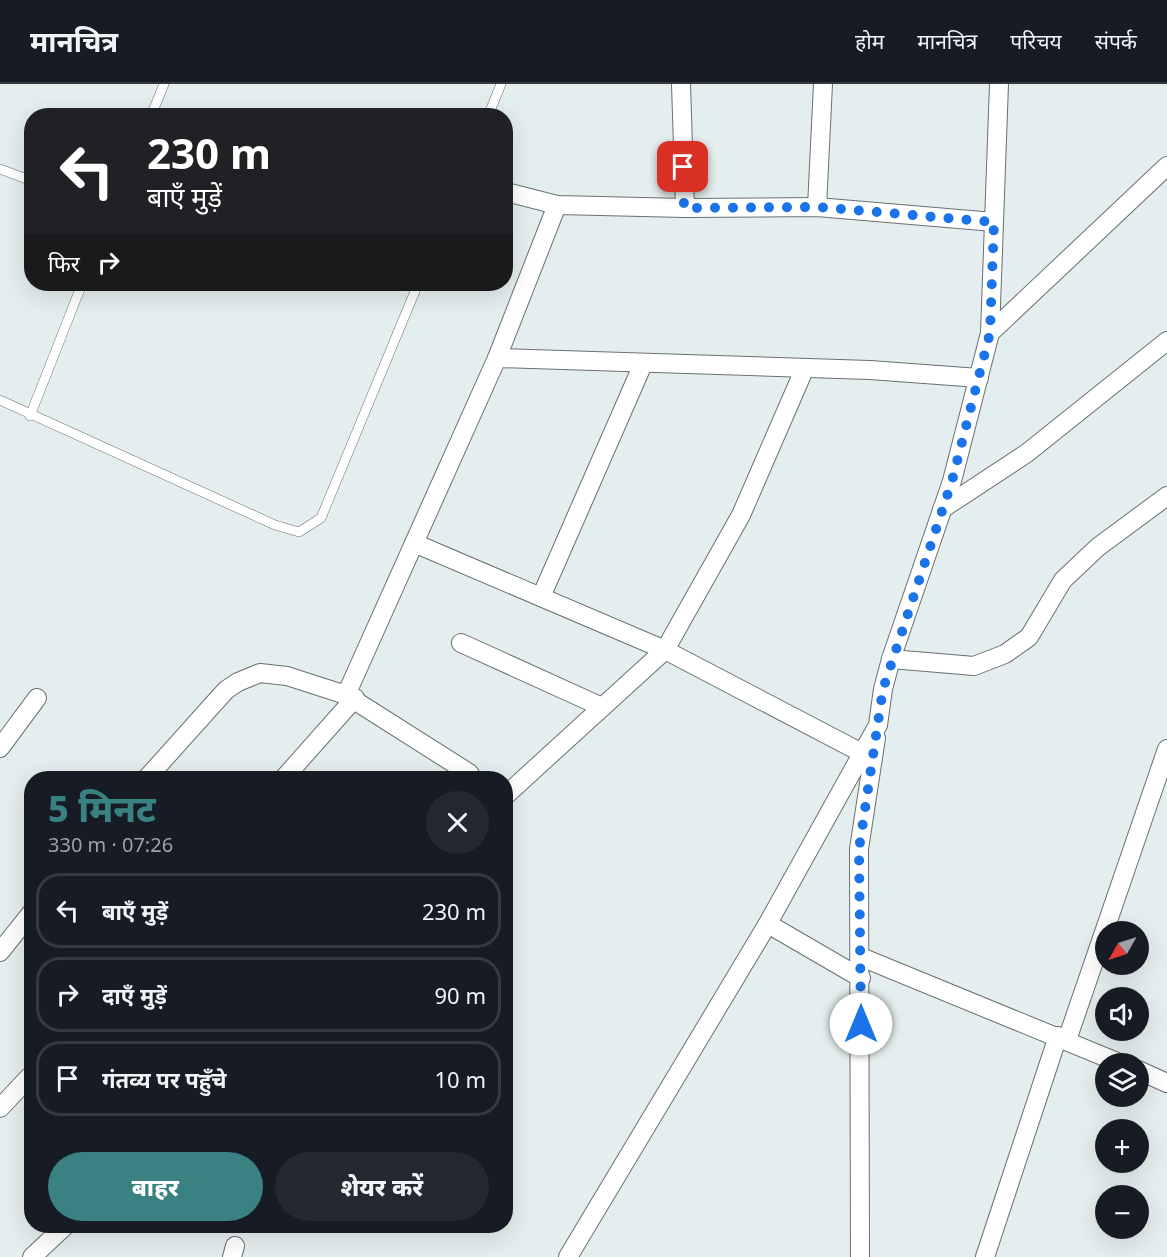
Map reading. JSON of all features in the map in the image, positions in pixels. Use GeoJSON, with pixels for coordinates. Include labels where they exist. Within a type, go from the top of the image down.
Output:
{"type":"FeatureCollection","features":[{"type":"Feature","properties":{"kind":"street"},"geometry":{"type":"LineString","coordinates":[[681,84],[684,208]]}},
{"type":"Feature","properties":{"kind":"street"},"geometry":{"type":"LineString","coordinates":[[817,207],[823,84]]}},
{"type":"Feature","properties":{"kind":"street"},"geometry":{"type":"LineString","coordinates":[[860,1257],[859,849],[883,689],[891,659],[952,481],[990,333],[999,84]]}},
{"type":"Feature","properties":{"kind":"street"},"geometry":{"type":"LineString","coordinates":[[990,333],[1167,166]]}},
{"type":"Feature","properties":{"kind":"street"},"geometry":{"type":"LineString","coordinates":[[513,194],[557,205],[684,208],[817,207],[994,222]]}},
{"type":"Feature","properties":{"kind":"street"},"geometry":{"type":"LineString","coordinates":[[290,771],[350,697],[414,543],[497,358],[557,205]]}},
{"type":"Feature","properties":{"kind":"street"},"geometry":{"type":"LineString","coordinates":[[942,509],[1027,453],[1167,341]]}},
{"type":"Feature","properties":{"kind":"street"},"geometry":{"type":"LineString","coordinates":[[497,358],[804,370],[870,370],[979,378]]}},
{"type":"Feature","properties":{"kind":"street"},"geometry":{"type":"LineString","coordinates":[[541,597],[643,364]]}},
{"type":"Feature","properties":{"kind":"street"},"geometry":{"type":"LineString","coordinates":[[513,789],[665,650],[741,515],[804,370]]}},
{"type":"Feature","properties":{"kind":"street"},"geometry":{"type":"LineString","coordinates":[[891,659],[974,666],[1005,654],[1029,638],[1063,580],[1098,547],[1162,504]]}},
{"type":"Feature","properties":{"kind":"street"},"geometry":{"type":"LineString","coordinates":[[414,543],[665,650],[862,753]]}},
{"type":"Feature","properties":{"kind":"street"},"geometry":{"type":"LineString","coordinates":[[461,643],[602,707]]}},
{"type":"Feature","properties":{"kind":"street"},"geometry":{"type":"LineString","coordinates":[[153,771],[226,690],[260,673],[287,676],[350,697],[466,771]]}},
{"type":"Feature","properties":{"kind":"street"},"geometry":{"type":"LineString","coordinates":[[0,748],[37,698]]}},
{"type":"Feature","properties":{"kind":"street"},"geometry":{"type":"LineString","coordinates":[[568,1257],[768,924],[878,724]]}},
{"type":"Feature","properties":{"kind":"street"},"geometry":{"type":"LineString","coordinates":[[985,1257],[1167,749]]}},
{"type":"Feature","properties":{"kind":"street"},"geometry":{"type":"LineString","coordinates":[[0,952],[24,922]]}},
{"type":"Feature","properties":{"kind":"street"},"geometry":{"type":"LineString","coordinates":[[768,924],[861,978]]}},
{"type":"Feature","properties":{"kind":"street"},"geometry":{"type":"LineString","coordinates":[[861,957],[1097,1053]]}},
{"type":"Feature","properties":{"kind":"street"},"geometry":{"type":"LineString","coordinates":[[1149,1075],[1167,1083]]}},
{"type":"Feature","properties":{"kind":"street"},"geometry":{"type":"LineString","coordinates":[[0,1108],[24,1082]]}},
{"type":"Feature","properties":{"kind":"street"},"geometry":{"type":"LineString","coordinates":[[32,1257],[58,1233]]}},
{"type":"Feature","properties":{"kind":"lane"},"geometry":{"type":"LineString","coordinates":[[154,108],[164,84]]}},
{"type":"Feature","properties":{"kind":"lane"},"geometry":{"type":"LineString","coordinates":[[491,108],[501,84]]}},
{"type":"Feature","properties":{"kind":"lane"},"geometry":{"type":"LineString","coordinates":[[0,169],[24,178]]}},
{"type":"Feature","properties":{"kind":"lane"},"geometry":{"type":"LineString","coordinates":[[30,416],[79,291]]}},
{"type":"Feature","properties":{"kind":"lane"},"geometry":{"type":"LineString","coordinates":[[0,400],[30,416],[275,525],[299,532],[321,518],[415,291]]}},
{"type":"Feature","properties":{"kind":"route"},"geometry":{"type":"LineString","coordinates":[[683,167],[684,208],[817,207],[994,222],[990,333],[952,481],[891,659],[883,689],[859,849],[861,1024]]}}]}
